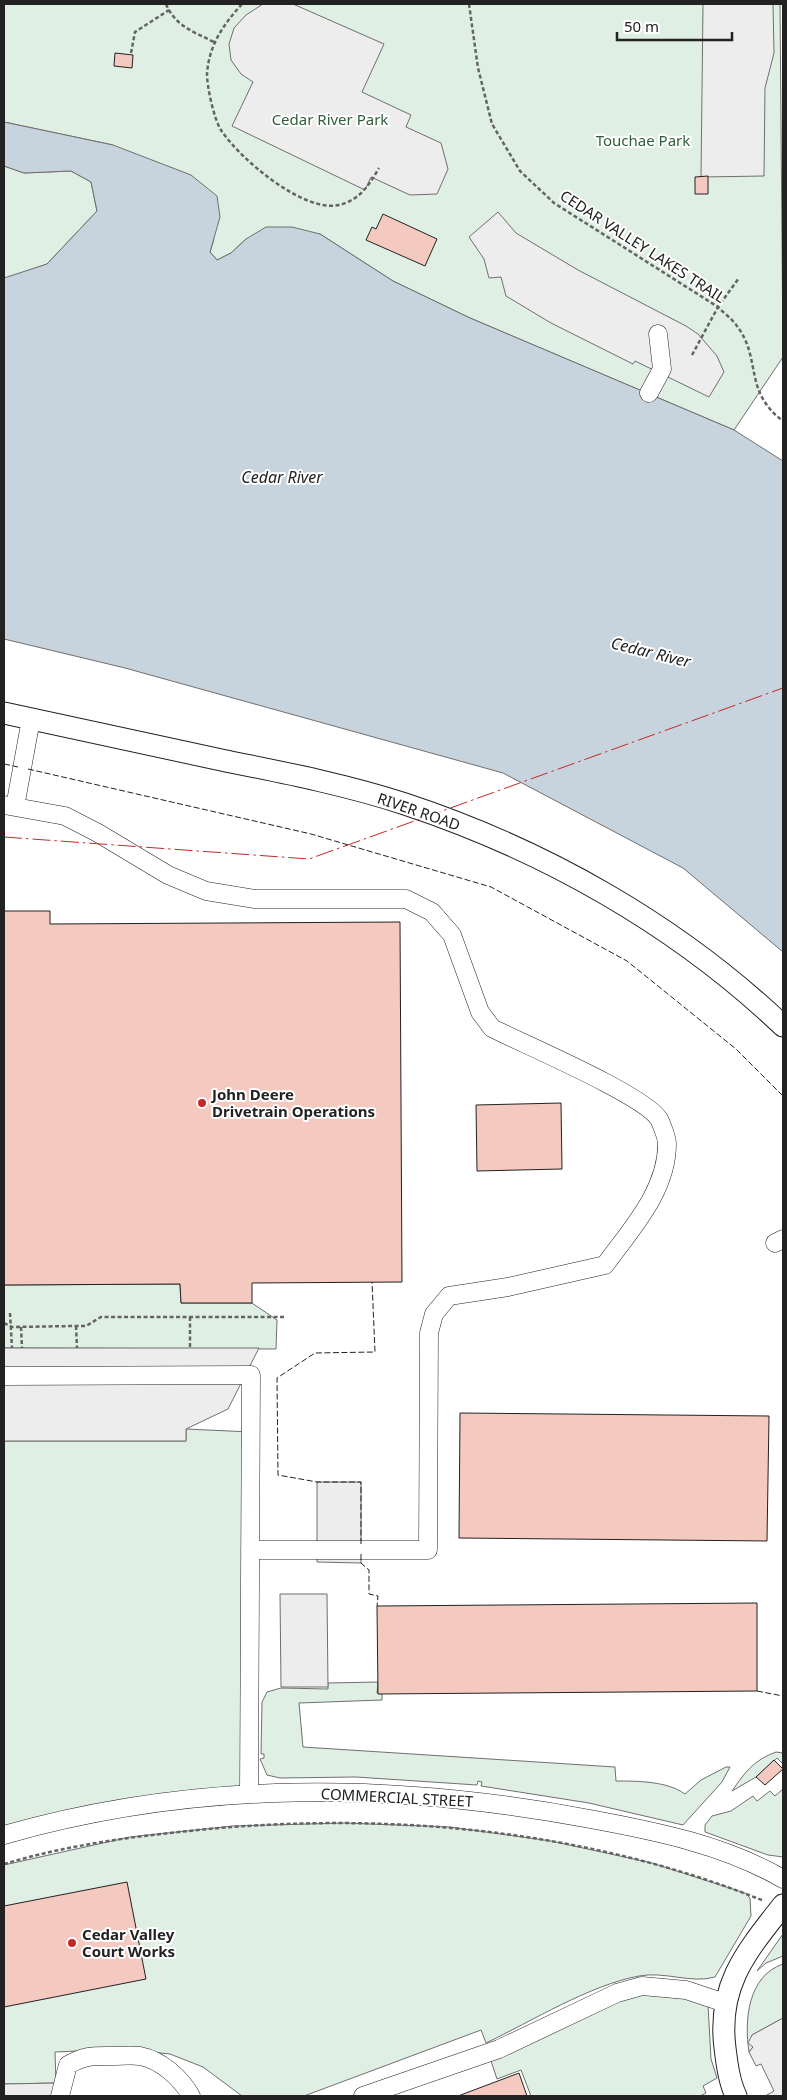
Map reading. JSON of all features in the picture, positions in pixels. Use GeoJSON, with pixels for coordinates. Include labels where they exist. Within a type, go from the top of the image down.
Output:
{"type":"FeatureCollection","features":[{"type":"Feature","properties":{"kind":"main road","name":"RIVER ROAD"},"geometry":{"type":"LineString","coordinates":[[4,713],[353,789],[455,822],[553,866],[646,919],[734,982],[783,1026]]}},
{"type":"Feature","properties":{"kind":"main road"},"geometry":{"type":"LineString","coordinates":[[736,2096],[726,2060],[723,2033],[725,2002],[736,1970],[749,1948],[781,1908]]}},
{"type":"Feature","properties":{"kind":"street"},"geometry":{"type":"LineString","coordinates":[[649,393],[662,369],[658,334]]}},
{"type":"Feature","properties":{"kind":"street"},"geometry":{"type":"LineString","coordinates":[[31,719],[9,806],[65,816],[98,833],[168,875],[206,891],[254,898],[406,899],[432,912],[452,935],[480,1012],[492,1028],[636,1099],[659,1118],[667,1143],[664,1166],[654,1194],[638,1220],[605,1265],[508,1287],[449,1296],[434,1314],[429,1333],[428,1550],[250,1550]]}},
{"type":"Feature","properties":{"kind":"street"},"geometry":{"type":"LineString","coordinates":[[4,1376],[251,1375],[249,1794]]}},
{"type":"Feature","properties":{"kind":"street","name":"COMMERCIAL STREET"},"geometry":{"type":"LineString","coordinates":[[4,1835],[109,1809],[249,1794],[351,1791],[430,1795],[502,1804],[647,1830],[765,1868],[783,1879]]}},
{"type":"Feature","properties":{"kind":"street"},"geometry":{"type":"LineString","coordinates":[[363,2096],[500,2049],[617,1993],[642,1986],[686,1990],[725,2002]]}},
{"type":"Feature","properties":{"kind":"street"},"geometry":{"type":"LineString","coordinates":[[60,2096],[68,2065],[83,2056],[140,2056],[162,2065],[186,2086],[191,2096]]}},
{"type":"Feature","properties":{"kind":"path"},"geometry":{"type":"LineString","coordinates":[[166,4],[171,16],[181,26],[214,42]]}},
{"type":"Feature","properties":{"kind":"path"},"geometry":{"type":"LineString","coordinates":[[242,4],[222,26],[214,42],[207,75],[210,98],[220,129],[267,177],[291,194],[316,203],[337,206],[364,193],[379,168]]}},
{"type":"Feature","properties":{"kind":"path","name":"CEDAR VALLEY LAKES TRAIL"},"geometry":{"type":"LineString","coordinates":[[469,4],[478,68],[492,124],[520,171],[554,203],[718,307],[738,327],[750,354],[759,393],[769,410],[783,421]]}},
{"type":"Feature","properties":{"kind":"path"},"geometry":{"type":"LineString","coordinates":[[131,53],[135,32],[169,10]]}},
{"type":"Feature","properties":{"kind":"path"},"geometry":{"type":"LineString","coordinates":[[692,355],[718,307],[739,278]]}},
{"type":"Feature","properties":{"kind":"path"},"geometry":{"type":"LineString","coordinates":[[10,1313],[12,1348]]}},
{"type":"Feature","properties":{"kind":"path"},"geometry":{"type":"LineString","coordinates":[[4,1323],[12,1327],[86,1326],[100,1317],[284,1317]]}},
{"type":"Feature","properties":{"kind":"path"},"geometry":{"type":"LineString","coordinates":[[190,1317],[190,1348]]}},
{"type":"Feature","properties":{"kind":"path"},"geometry":{"type":"LineString","coordinates":[[76,1326],[77,1348]]}},
{"type":"Feature","properties":{"kind":"path"},"geometry":{"type":"LineString","coordinates":[[21,1327],[22,1348]]}},
{"type":"Feature","properties":{"kind":"path"},"geometry":{"type":"LineString","coordinates":[[4,1864],[38,1854],[130,1837],[234,1826],[345,1823],[450,1827],[551,1841],[652,1863],[744,1893],[781,1908]]}},
{"type":"Feature","properties":{"kind":"green space"},"geometry":{"type":"Polygon","coordinates":[[[4,4],[780,4],[783,357],[734,430],[470,318],[393,281],[320,234],[246,239],[231,253],[217,260],[210,252],[214,239],[113,145],[4,122],[4,4]]]}},
{"type":"Feature","properties":{"kind":"green space"},"geometry":{"type":"Polygon","coordinates":[[[4,166],[24,173],[71,171],[91,182],[97,211],[47,264],[7,278],[4,278],[4,166]]]}},
{"type":"Feature","properties":{"kind":"green space"},"geometry":{"type":"Polygon","coordinates":[[[180,1284],[181,1303],[252,1303],[277,1320],[276,1349],[4,1348],[4,1285],[180,1284]]]}},
{"type":"Feature","properties":{"kind":"green space"},"geometry":{"type":"Polygon","coordinates":[[[186,1429],[251,1432],[249,1794],[4,1835],[4,1441],[186,1441],[186,1429]]]}},
{"type":"Feature","properties":{"kind":"green space"},"geometry":{"type":"Polygon","coordinates":[[[378,1682],[377,1693],[382,1694],[382,1700],[299,1703],[303,1747],[615,1767],[616,1781],[661,1784],[670,1786],[685,1794],[701,1780],[726,1767],[730,1767],[722,1782],[683,1825],[589,1803],[481,1786],[482,1782],[478,1781],[477,1785],[356,1777],[280,1778],[267,1775],[260,1759],[264,1758],[264,1754],[261,1754],[262,1702],[267,1692],[281,1688],[328,1689],[328,1683],[378,1682]]]}},
{"type":"Feature","properties":{"kind":"green space"},"geometry":{"type":"Polygon","coordinates":[[[776,1752],[783,1753],[783,1764],[777,1758],[756,1777],[732,1791],[751,1767],[768,1755],[776,1752]]]}},
{"type":"Feature","properties":{"kind":"green space"},"geometry":{"type":"Polygon","coordinates":[[[783,1789],[783,1857],[768,1855],[705,1832],[705,1825],[712,1816],[731,1811],[753,1796],[757,1801],[770,1791],[775,1796],[783,1789]]]}},
{"type":"Feature","properties":{"kind":"green space"},"geometry":{"type":"Polygon","coordinates":[[[345,1823],[450,1827],[551,1841],[652,1863],[745,1893],[750,1898],[751,1916],[715,1977],[697,1979],[649,1975],[620,1981],[581,1995],[486,2043],[481,2030],[304,2096],[242,2096],[203,2067],[170,2054],[121,2049],[55,2052],[56,2083],[4,2084],[4,1865],[130,1837],[233,1826],[345,1823]]]}},
{"type":"Feature","properties":{"kind":"green space"},"geometry":{"type":"Polygon","coordinates":[[[783,1934],[783,1956],[766,1963],[757,1971],[783,1934]]]}},
{"type":"Feature","properties":{"kind":"green space"},"geometry":{"type":"Polygon","coordinates":[[[783,1964],[783,2018],[752,2035],[753,2047],[749,2052],[747,2026],[751,2000],[762,1978],[771,1970],[783,1964]]]}},
{"type":"Feature","properties":{"kind":"green space"},"geometry":{"type":"Polygon","coordinates":[[[652,1993],[679,1994],[708,2005],[711,2059],[717,2078],[703,2086],[706,2093],[700,2096],[531,2096],[521,2070],[497,2079],[491,2061],[624,1997],[652,1993]]]}},
{"type":"Feature","properties":{"kind":"shaded area"},"geometry":{"type":"Polygon","coordinates":[[[263,4],[293,4],[384,44],[362,92],[411,115],[406,127],[441,143],[448,169],[437,194],[410,195],[371,177],[365,190],[232,126],[253,82],[241,74],[231,60],[229,44],[234,28],[246,15],[263,4]]]}},
{"type":"Feature","properties":{"kind":"shaded area"},"geometry":{"type":"Polygon","coordinates":[[[703,4],[773,4],[774,53],[765,88],[764,176],[701,177],[703,4]]]}},
{"type":"Feature","properties":{"kind":"shaded area"},"geometry":{"type":"Polygon","coordinates":[[[498,212],[516,233],[578,270],[698,334],[717,356],[724,372],[709,397],[635,361],[633,364],[551,323],[506,296],[501,277],[489,278],[484,259],[469,237],[498,212]]]}},
{"type":"Feature","properties":{"kind":"shaded area"},"geometry":{"type":"Polygon","coordinates":[[[4,1348],[259,1348],[228,1409],[186,1429],[186,1441],[4,1441],[4,1348]]]}},
{"type":"Feature","properties":{"kind":"shaded area"},"geometry":{"type":"Polygon","coordinates":[[[317,1482],[361,1482],[361,1563],[317,1562],[317,1482]]]}},
{"type":"Feature","properties":{"kind":"shaded area"},"geometry":{"type":"Polygon","coordinates":[[[280,1594],[327,1594],[328,1687],[281,1687],[280,1594]]]}},
{"type":"Feature","properties":{"kind":"shaded area"},"geometry":{"type":"Polygon","coordinates":[[[783,2018],[783,2096],[765,2096],[774,2091],[761,2064],[756,2066],[749,2052],[753,2047],[748,2043],[752,2035],[783,2018]]]}},
{"type":"Feature","properties":{"kind":"shaded area"},"geometry":{"type":"Polygon","coordinates":[[[56,2083],[56,2096],[4,2096],[4,2084],[56,2083]]]}},
{"type":"Feature","properties":{"kind":"water","name":"Cedar River"},"geometry":{"type":"Polygon","coordinates":[[[4,122],[113,145],[191,175],[217,196],[220,217],[210,252],[217,260],[231,253],[246,239],[266,227],[292,227],[320,234],[393,281],[470,318],[734,430],[783,461],[783,952],[683,868],[503,773],[125,668],[4,639],[4,278],[47,264],[97,211],[91,182],[71,171],[24,173],[4,166],[4,122]]]}},
{"type":"Feature","properties":{"kind":"building"},"geometry":{"type":"Polygon","coordinates":[[[115,53],[133,55],[132,68],[114,66],[115,53]]]}},
{"type":"Feature","properties":{"kind":"building"},"geometry":{"type":"Polygon","coordinates":[[[708,176],[708,194],[695,194],[695,177],[708,176]]]}},
{"type":"Feature","properties":{"kind":"building"},"geometry":{"type":"Polygon","coordinates":[[[383,214],[437,239],[425,266],[366,240],[372,227],[376,229],[383,214]]]}},
{"type":"Feature","properties":{"kind":"building","name":"John Deere Drivetrain Operations"},"geometry":{"type":"Polygon","coordinates":[[[4,911],[50,911],[50,924],[400,922],[402,1282],[252,1283],[252,1303],[181,1303],[180,1284],[4,1285],[4,911]]]}},
{"type":"Feature","properties":{"kind":"building"},"geometry":{"type":"Polygon","coordinates":[[[561,1103],[562,1169],[477,1171],[476,1105],[561,1103]]]}},
{"type":"Feature","properties":{"kind":"building"},"geometry":{"type":"Polygon","coordinates":[[[460,1413],[769,1416],[767,1541],[459,1538],[460,1413]]]}},
{"type":"Feature","properties":{"kind":"building"},"geometry":{"type":"Polygon","coordinates":[[[757,1603],[757,1691],[378,1694],[377,1606],[757,1603]]]}},
{"type":"Feature","properties":{"kind":"building"},"geometry":{"type":"Polygon","coordinates":[[[774,1760],[783,1769],[765,1785],[756,1777],[774,1760]]]}},
{"type":"Feature","properties":{"kind":"building","name":"Cedar Valley Court Works"},"geometry":{"type":"Polygon","coordinates":[[[127,1882],[146,1979],[4,2007],[4,1906],[127,1882]]]}},
{"type":"Feature","properties":{"kind":"building"},"geometry":{"type":"Polygon","coordinates":[[[519,2073],[527,2096],[458,2096],[519,2073]]]}},
{"type":"Feature","properties":{"kind":"fence"},"geometry":{"type":"LineString","coordinates":[[4,764],[18,767]]}},
{"type":"Feature","properties":{"kind":"fence"},"geometry":{"type":"LineString","coordinates":[[28,769],[311,834],[491,887],[627,961],[736,1049],[783,1096]]}},
{"type":"Feature","properties":{"kind":"fence"},"geometry":{"type":"LineString","coordinates":[[361,1544],[361,1482],[317,1482],[278,1475],[277,1378],[315,1353],[375,1352],[372,1282]]}},
{"type":"Feature","properties":{"kind":"fence"},"geometry":{"type":"LineString","coordinates":[[361,1554],[361,1563],[369,1570],[369,1594],[378,1596],[377,1606]]}},
{"type":"Feature","properties":{"kind":"fence"},"geometry":{"type":"LineString","coordinates":[[757,1691],[783,1696]]}},
{"type":"Feature","properties":{"kind":"power"},"geometry":{"type":"LineString","coordinates":[[4,837],[309,859],[783,688]]}},
{"type":"Feature","properties":{"kind":"place","name":"John Deere Drivetrain Operations"},"geometry":{"type":"Point","coordinates":[202,1103]}},
{"type":"Feature","properties":{"kind":"place","name":"Cedar Valley Court Works"},"geometry":{"type":"Point","coordinates":[72,1943]}},
{"type":"Feature","properties":{"kind":"park label","name":"Cedar River Park"},"geometry":{"type":"Point","coordinates":[330,119]}},
{"type":"Feature","properties":{"kind":"park label","name":"Touchae Park"},"geometry":{"type":"Point","coordinates":[643,140]}}]}
